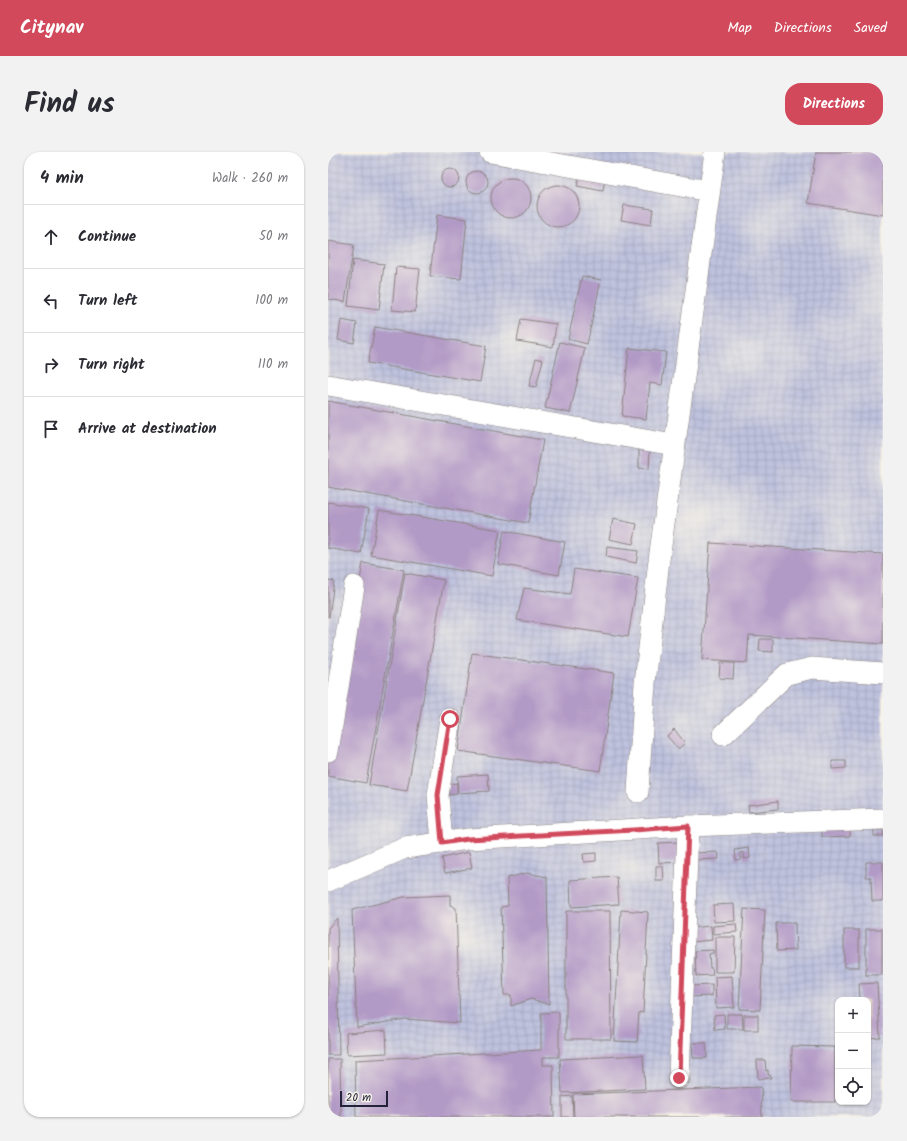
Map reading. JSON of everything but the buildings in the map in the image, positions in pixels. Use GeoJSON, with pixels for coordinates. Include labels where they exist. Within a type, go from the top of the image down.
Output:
{"type":"FeatureCollection","features":[{"type":"Feature","properties":{"kind":"street"},"geometry":{"type":"LineString","coordinates":[[490,152],[709,191]]}},
{"type":"Feature","properties":{"kind":"street"},"geometry":{"type":"LineString","coordinates":[[638,792],[645,683],[674,446],[715,152]]}},
{"type":"Feature","properties":{"kind":"street"},"geometry":{"type":"LineString","coordinates":[[328,385],[674,446]]}},
{"type":"Feature","properties":{"kind":"street"},"geometry":{"type":"LineString","coordinates":[[328,751],[354,586]]}},
{"type":"Feature","properties":{"kind":"street"},"geometry":{"type":"LineString","coordinates":[[723,735],[787,674],[812,668],[883,674]]}},
{"type":"Feature","properties":{"kind":"street"},"geometry":{"type":"LineString","coordinates":[[442,843],[438,795],[450,719]]}},
{"type":"Feature","properties":{"kind":"street"},"geometry":{"type":"LineString","coordinates":[[328,881],[405,848],[468,839],[688,826],[883,819]]}},
{"type":"Feature","properties":{"kind":"street"},"geometry":{"type":"LineString","coordinates":[[679,1078],[688,826]]}},
{"type":"Feature","properties":{"kind":"shaded area"},"geometry":{"type":"Polygon","coordinates":[[[328,152],[883,152],[883,1117],[328,1117],[328,152]]]}},
{"type":"Feature","properties":{"kind":"route"},"geometry":{"type":"LineString","coordinates":[[450,719],[438,795],[442,843],[468,839],[688,826],[679,1078]]}}]}
